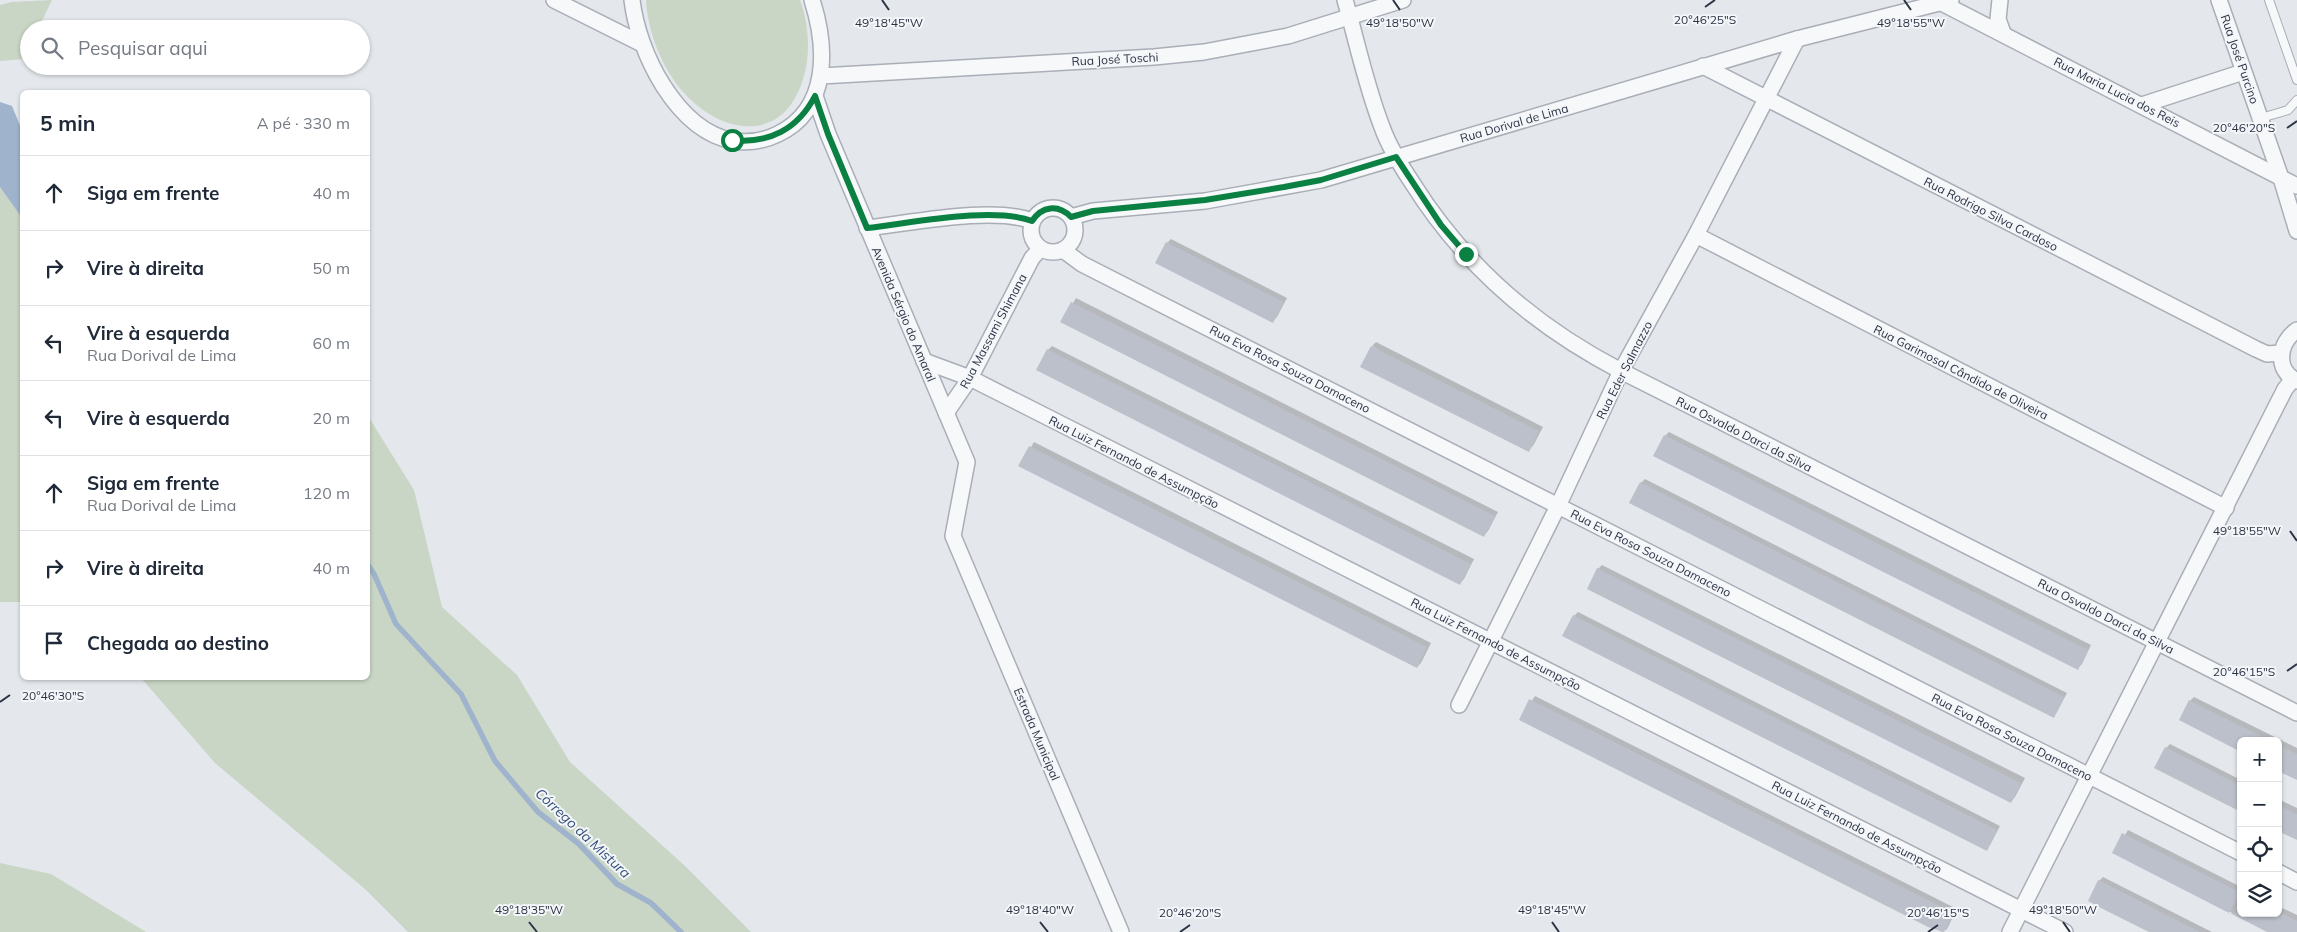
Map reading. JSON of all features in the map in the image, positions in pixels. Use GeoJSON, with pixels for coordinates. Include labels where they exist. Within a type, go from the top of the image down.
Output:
{"type":"FeatureCollection","features":[{"type":"Feature","properties":{"kind":"street"},"geometry":{"type":"LineString","coordinates":[[554,0],[642,44]]}},
{"type":"Feature","properties":{"kind":"street"},"geometry":{"type":"LineString","coordinates":[[632,0],[642,44],[662,84],[676,102],[711,133],[732,140],[758,141],[786,130],[803,115],[815,96],[821,76],[823,56],[821,35],[812,0]]}},
{"type":"Feature","properties":{"kind":"street","name":"Rua Osvaldo Darci da Silva"},"geometry":{"type":"LineString","coordinates":[[1345,0],[1382,128],[1396,157],[1441,225],[1492,282],[1545,326],[1621,371],[2297,713]]}},
{"type":"Feature","properties":{"kind":"street","name":"Rua José Toschi"},"geometry":{"type":"LineString","coordinates":[[821,76],[1154,57],[1204,52],[1288,36],[1403,0]]}},
{"type":"Feature","properties":{"kind":"street"},"geometry":{"type":"LineString","coordinates":[[2000,0],[1998,19],[2003,33]]}},
{"type":"Feature","properties":{"kind":"street","name":"Rua José Purcino"},"geometry":{"type":"LineString","coordinates":[[2219,0],[2281,178],[2294,206],[2297,231]]}},
{"type":"Feature","properties":{"kind":"street","name":"Rua Maria Lucia dos Reis"},"geometry":{"type":"LineString","coordinates":[[1943,1],[2297,186]]}},
{"type":"Feature","properties":{"kind":"street","name":"Rua Dorival de Lima"},"geometry":{"type":"LineString","coordinates":[[1071,217],[1093,211],[1205,200],[1321,180],[1703,66],[1943,1]]}},
{"type":"Feature","properties":{"kind":"street","name":"Rua Eder Salmazzo"},"geometry":{"type":"LineString","coordinates":[[1459,705],[1558,506],[1621,371],[1696,236],[1764,99],[1797,39]]}},
{"type":"Feature","properties":{"kind":"street","name":"Rua Rodrigo Silva Cardoso"},"geometry":{"type":"LineString","coordinates":[[1703,66],[1764,99],[2256,349],[2267,354],[2281,354]]}},
{"type":"Feature","properties":{"kind":"street"},"geometry":{"type":"LineString","coordinates":[[2142,105],[2243,72]]}},
{"type":"Feature","properties":{"kind":"street","name":"Avenida Sérgio do Amaral"},"geometry":{"type":"LineString","coordinates":[[815,96],[828,134],[867,228],[967,462],[953,536]]}},
{"type":"Feature","properties":{"kind":"street"},"geometry":{"type":"LineString","coordinates":[[1051,208],[1066,211],[1071,217],[1076,231],[1069,246],[1055,252],[1040,249],[1031,236],[1032,221],[1043,210],[1051,208]]}},
{"type":"Feature","properties":{"kind":"street"},"geometry":{"type":"LineString","coordinates":[[867,228],[993,214],[1017,215],[1032,221]]}},
{"type":"Feature","properties":{"kind":"street","name":"Rua Garimosal Cândido de Oliveira"},"geometry":{"type":"LineString","coordinates":[[1696,236],[2226,508]]}},
{"type":"Feature","properties":{"kind":"street","name":"Rua Massami Shimana"},"geometry":{"type":"LineString","coordinates":[[946,412],[970,378],[1032,258],[1040,249]]}},
{"type":"Feature","properties":{"kind":"street","name":"Rua Eva Rosa Souza Damaceno"},"geometry":{"type":"LineString","coordinates":[[1063,250],[1082,264],[2237,851]]}},
{"type":"Feature","properties":{"kind":"street"},"geometry":{"type":"LineString","coordinates":[[2010,932],[2285,389],[2295,380],[2286,372],[2281,354],[2289,336],[2297,330]]}},
{"type":"Feature","properties":{"kind":"street","name":"Rua Luiz Fernando de Assumpção"},"geometry":{"type":"LineString","coordinates":[[924,361],[970,378],[2065,932]]}},
{"type":"Feature","properties":{"kind":"street","name":"Estrada Municipal"},"geometry":{"type":"LineString","coordinates":[[953,536],[1121,932]]}},
{"type":"Feature","properties":{"kind":"street"},"geometry":{"type":"LineString","coordinates":[[2282,874],[2297,882]]}},
{"type":"Feature","properties":{"kind":"lane"},"geometry":{"type":"LineString","coordinates":[[2269,0],[2297,80]]}},
{"type":"Feature","properties":{"kind":"lane"},"geometry":{"type":"LineString","coordinates":[[2261,118],[2288,110],[2297,100]]}},
{"type":"Feature","properties":{"kind":"green space"},"geometry":{"type":"Polygon","coordinates":[[[52,0],[42,20],[20,20],[20,59],[0,61],[0,5],[12,2],[52,0]]]}},
{"type":"Feature","properties":{"kind":"green space"},"geometry":{"type":"Polygon","coordinates":[[[646,0],[800,0],[807,29],[808,50],[806,70],[794,100],[782,114],[768,123],[752,126],[734,125],[700,108],[685,94],[663,62],[653,38],[646,0]]]}},
{"type":"Feature","properties":{"kind":"green space"},"geometry":{"type":"Polygon","coordinates":[[[0,187],[20,215],[20,602],[0,602],[0,187]]]}},
{"type":"Feature","properties":{"kind":"green space"},"geometry":{"type":"Polygon","coordinates":[[[370,419],[414,490],[442,607],[517,675],[570,762],[684,865],[751,932],[408,932],[365,889],[215,763],[143,680],[370,680],[370,419]]]}},
{"type":"Feature","properties":{"kind":"green space"},"geometry":{"type":"Polygon","coordinates":[[[0,863],[51,874],[146,932],[0,932],[0,863]]]}},
{"type":"Feature","properties":{"kind":"water"},"geometry":{"type":"Polygon","coordinates":[[[0,102],[12,106],[20,126],[20,215],[0,187],[0,102]]]}},
{"type":"Feature","properties":{"kind":"building"},"geometry":{"type":"Polygon","coordinates":[[[1166,242],[1284,302],[1273,323],[1155,263],[1166,242]]]}},
{"type":"Feature","properties":{"kind":"building"},"geometry":{"type":"Polygon","coordinates":[[[1071,302],[1495,516],[1484,537],[1060,322],[1071,302]]]}},
{"type":"Feature","properties":{"kind":"building"},"geometry":{"type":"Polygon","coordinates":[[[1371,346],[1539,431],[1529,452],[1360,367],[1371,346]]]}},
{"type":"Feature","properties":{"kind":"building"},"geometry":{"type":"Polygon","coordinates":[[[1047,349],[1471,564],[1460,585],[1036,370],[1047,349]]]}},
{"type":"Feature","properties":{"kind":"building"},"geometry":{"type":"Polygon","coordinates":[[[1664,435],[2088,650],[2078,670],[1653,456],[1664,435]]]}},
{"type":"Feature","properties":{"kind":"building"},"geometry":{"type":"Polygon","coordinates":[[[1029,446],[1427,647],[1417,668],[1018,466],[1029,446]]]}},
{"type":"Feature","properties":{"kind":"building"},"geometry":{"type":"Polygon","coordinates":[[[1640,482],[2064,697],[2054,718],[1629,503],[1640,482]]]}},
{"type":"Feature","properties":{"kind":"building"},"geometry":{"type":"Polygon","coordinates":[[[1597,568],[2021,783],[2011,803],[1587,589],[1597,568]]]}},
{"type":"Feature","properties":{"kind":"building"},"geometry":{"type":"Polygon","coordinates":[[[1573,615],[1997,830],[1987,851],[1562,636],[1573,615]]]}},
{"type":"Feature","properties":{"kind":"building"},"geometry":{"type":"Polygon","coordinates":[[[1529,699],[1954,913],[1944,932],[1928,927],[1519,720],[1529,699]]]}},
{"type":"Feature","properties":{"kind":"building"},"geometry":{"type":"Polygon","coordinates":[[[2189,700],[2263,737],[2237,737],[2237,750],[2179,720],[2189,700]]]}},
{"type":"Feature","properties":{"kind":"building"},"geometry":{"type":"Polygon","coordinates":[[[2165,747],[2237,784],[2237,810],[2154,768],[2165,747]]]}},
{"type":"Feature","properties":{"kind":"building"},"geometry":{"type":"Polygon","coordinates":[[[2282,747],[2297,754],[2297,780],[2282,773],[2282,747]]]}},
{"type":"Feature","properties":{"kind":"building"},"geometry":{"type":"Polygon","coordinates":[[[2282,807],[2297,814],[2297,840],[2282,833],[2282,807]]]}},
{"type":"Feature","properties":{"kind":"building"},"geometry":{"type":"Polygon","coordinates":[[[2122,833],[2237,890],[2237,898],[2229,913],[2112,853],[2122,833]]]}},
{"type":"Feature","properties":{"kind":"building"},"geometry":{"type":"Polygon","coordinates":[[[2098,880],[2200,932],[2149,932],[2103,909],[2088,901],[2098,880]]]}},
{"type":"Feature","properties":{"kind":"building"},"geometry":{"type":"Polygon","coordinates":[[[2282,913],[2297,921],[2297,932],[2267,932],[2238,917],[2282,917],[2282,913]]]}},
{"type":"Feature","properties":{"kind":"waterway","name":"Córrego da Mistura"},"geometry":{"type":"LineString","coordinates":[[370,568],[396,624],[461,694],[495,761],[538,812],[579,844],[617,884],[651,903],[681,932]]}},
{"type":"Feature","properties":{"kind":"route"},"geometry":{"type":"LineString","coordinates":[[732,140],[758,141],[786,130],[808,109],[815,96],[828,134],[867,228],[993,214],[1017,215],[1032,221],[1037,214],[1051,208],[1059,208],[1066,211],[1071,217],[1093,211],[1205,200],[1321,180],[1396,157],[1441,225],[1466,254]]}}]}
